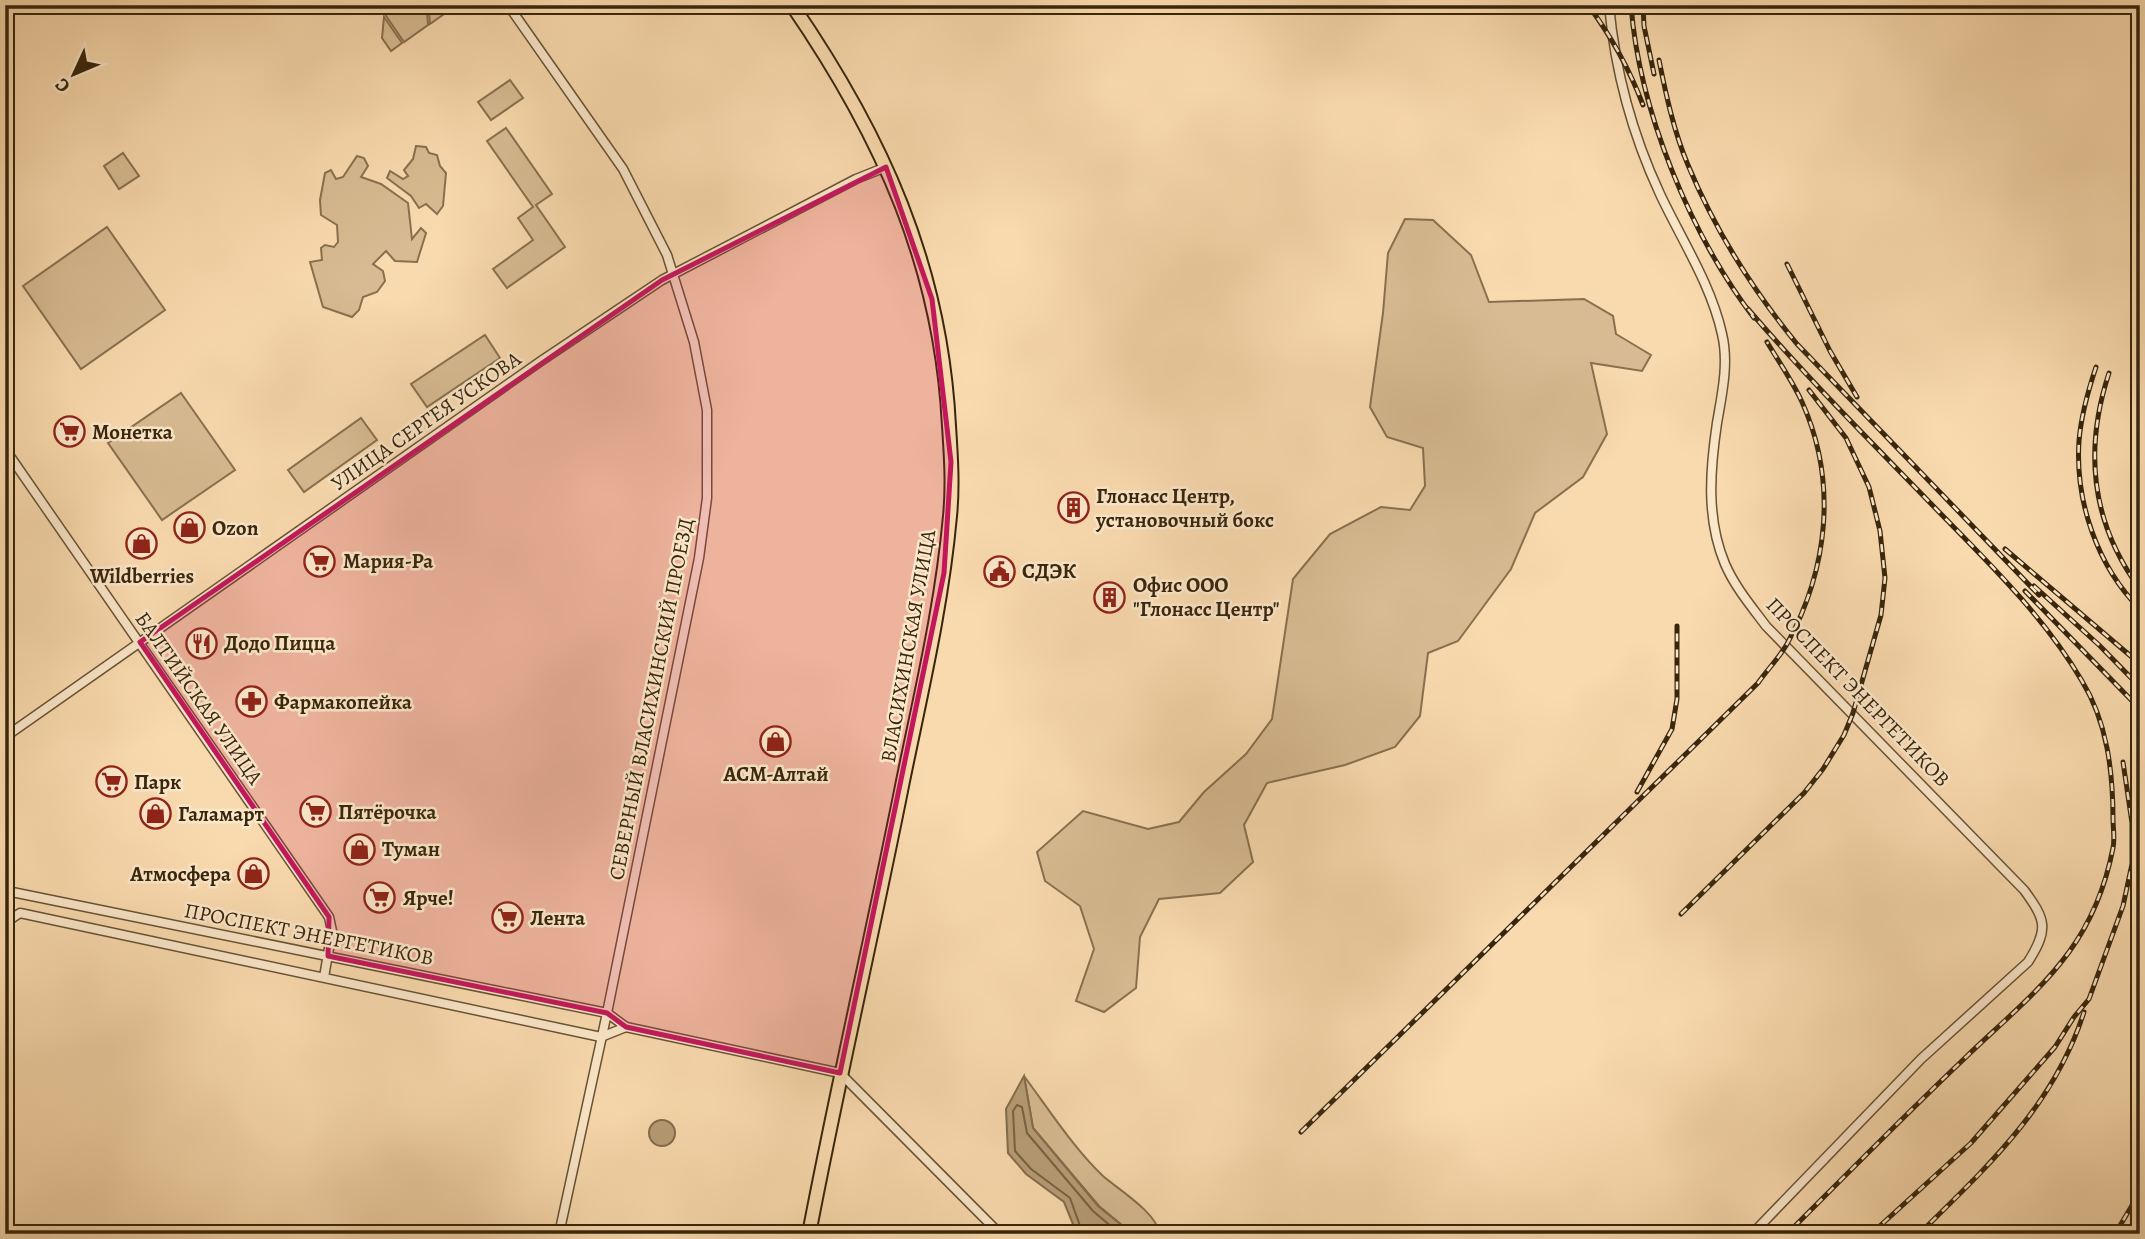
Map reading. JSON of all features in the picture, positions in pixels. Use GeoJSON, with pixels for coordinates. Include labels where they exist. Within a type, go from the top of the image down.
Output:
{"type":"FeatureCollection","features":[{"type":"Feature","properties":{"kind":"highway","name":"ВЛАСИХИНСКАЯ УЛИЦА"},"geometry":{"type":"LineString","coordinates":[[792,5],[847,90],[886,167],[912,229],[932,299],[941,344],[948,398],[951,462],[950,512],[944,573],[934,633],[877,911],[840,1073],[809,1234]]}},
{"type":"Feature","properties":{"kind":"street","name":"СЕВЕРНЫЙ ВЛАСИХИНСКИЙ ПРОЕЗД"},"geometry":{"type":"LineString","coordinates":[[508,5],[623,169],[656,229],[694,342],[705,395],[705,524],[607,1013],[559,1234]]}},
{"type":"Feature","properties":{"kind":"street","name":"ПРОСПЕКТ ЭНЕРГЕТИКОВ"},"geometry":{"type":"LineString","coordinates":[[1609,5],[1620,77],[1642,152],[1706,285],[1723,335],[1723,390],[1710,494],[1716,534],[1725,564],[1739,589],[1766,626],[2024,890],[2039,911],[2043,927],[2040,943],[2028,961],[1921,1059],[1752,1234]]}},
{"type":"Feature","properties":{"kind":"street","name":"УЛИЦА СЕРГЕЯ УСКОВА"},"geometry":{"type":"LineString","coordinates":[[5,737],[541,361],[673,274],[856,179],[886,167]]}},
{"type":"Feature","properties":{"kind":"street","name":"БАЛТИЙСКАЯ УЛИЦА"},"geometry":{"type":"LineString","coordinates":[[5,449],[329,917],[332,931],[324,977]]}},
{"type":"Feature","properties":{"kind":"street","name":"ПРОСПЕКТ ЭНЕРГЕТИКОВ"},"geometry":{"type":"LineString","coordinates":[[5,897],[12,892],[607,1013]]}},
{"type":"Feature","properties":{"kind":"street","name":"ПРОСПЕКТ ЭНЕРГЕТИКОВ"},"geometry":{"type":"LineString","coordinates":[[5,923],[20,913],[601,1037]]}},
{"type":"Feature","properties":{"kind":"street"},"geometry":{"type":"LineString","coordinates":[[607,1013],[626,1027],[840,1073],[1000,1234]]}},
{"type":"Feature","properties":{"kind":"street"},"geometry":{"type":"LineString","coordinates":[[601,1037],[626,1027]]}},
{"type":"Feature","properties":{"kind":"highlighted area"},"geometry":{"type":"Polygon","coordinates":[[[886,167],[932,299],[951,462],[944,573],[840,1073],[626,1027],[607,1013],[328,956],[329,917],[140,642],[662,280],[886,167]]]}},
{"type":"Feature","properties":{"kind":"shaded area"},"geometry":{"type":"Polygon","coordinates":[[[431,5],[457,5],[430,24],[431,5]]]}},
{"type":"Feature","properties":{"kind":"shaded area"},"geometry":{"type":"Polygon","coordinates":[[[427,12],[428,25],[404,42],[384,13],[427,12]]]}},
{"type":"Feature","properties":{"kind":"shaded area"},"geometry":{"type":"Polygon","coordinates":[[[384,17],[402,43],[391,51],[382,38],[384,17]]]}},
{"type":"Feature","properties":{"kind":"shaded area"},"geometry":{"type":"Polygon","coordinates":[[[510,80],[523,98],[491,120],[478,102],[510,80]]]}},
{"type":"Feature","properties":{"kind":"shaded area"},"geometry":{"type":"Polygon","coordinates":[[[506,128],[552,194],[536,205],[565,247],[507,288],[493,269],[533,240],[518,218],[533,207],[487,141],[506,128]]]}},
{"type":"Feature","properties":{"kind":"shaded area"},"geometry":{"type":"Polygon","coordinates":[[[416,146],[426,147],[429,153],[437,155],[440,166],[446,173],[443,206],[437,214],[426,204],[419,208],[411,196],[387,178],[390,171],[403,179],[408,176],[404,170],[413,159],[416,146]]]}},
{"type":"Feature","properties":{"kind":"shaded area"},"geometry":{"type":"Polygon","coordinates":[[[123,153],[139,176],[119,189],[104,166],[123,153]]]}},
{"type":"Feature","properties":{"kind":"shaded area"},"geometry":{"type":"Polygon","coordinates":[[[357,156],[364,158],[368,166],[361,177],[381,184],[408,203],[412,239],[421,228],[426,233],[417,262],[395,261],[386,251],[373,264],[383,271],[385,281],[377,292],[363,297],[359,310],[352,317],[323,307],[310,262],[322,260],[321,248],[325,245],[334,247],[338,242],[337,225],[321,215],[320,200],[325,173],[331,170],[336,179],[343,177],[357,156]]]}},
{"type":"Feature","properties":{"kind":"shaded area"},"geometry":{"type":"Polygon","coordinates":[[[1405,219],[1433,220],[1471,255],[1489,302],[1584,299],[1613,316],[1616,334],[1651,355],[1642,371],[1591,363],[1607,434],[1583,477],[1535,513],[1511,569],[1458,641],[1428,653],[1420,716],[1395,747],[1345,765],[1267,783],[1244,825],[1253,862],[1220,893],[1159,899],[1140,937],[1136,988],[1104,1012],[1076,1001],[1094,949],[1080,906],[1045,881],[1037,852],[1083,811],[1148,829],[1179,822],[1204,792],[1246,754],[1272,719],[1293,579],[1330,534],[1381,507],[1410,510],[1425,486],[1423,448],[1387,437],[1370,407],[1388,253],[1405,219]]]}},
{"type":"Feature","properties":{"kind":"shaded area"},"geometry":{"type":"Polygon","coordinates":[[[107,227],[165,310],[81,369],[23,286],[107,227]]]}},
{"type":"Feature","properties":{"kind":"shaded area"},"geometry":{"type":"Polygon","coordinates":[[[485,335],[500,358],[427,407],[411,384],[485,335]]]}},
{"type":"Feature","properties":{"kind":"shaded area"},"geometry":{"type":"Polygon","coordinates":[[[181,393],[235,470],[162,520],[108,443],[181,393]]]}},
{"type":"Feature","properties":{"kind":"shaded area"},"geometry":{"type":"Polygon","coordinates":[[[361,418],[377,440],[304,492],[288,470],[361,418]]]}},
{"type":"Feature","properties":{"kind":"shaded area"},"geometry":{"type":"Polygon","coordinates":[[[1024,1076],[1082,1154],[1152,1218],[1160,1234],[1128,1234],[1124,1227],[1099,1206],[1033,1128],[1024,1076]]]}},
{"type":"Feature","properties":{"kind":"water"},"geometry":{"type":"Polygon","coordinates":[[[1024,1076],[1033,1128],[1098,1206],[1124,1227],[1128,1234],[1077,1234],[1064,1202],[1026,1174],[1008,1153],[1006,1109],[1024,1076]]]}},
{"type":"Feature","properties":{"kind":"water"},"geometry":{"type":"Polygon","coordinates":[[[662,1120],[671,1124],[675,1133],[671,1142],[662,1146],[653,1142],[649,1133],[653,1124],[662,1120]]]}},
{"type":"Feature","properties":{"kind":"railway"},"geometry":{"type":"LineString","coordinates":[[1588,5],[1619,53],[1643,105]]}},
{"type":"Feature","properties":{"kind":"railway"},"geometry":{"type":"LineString","coordinates":[[1631,5],[1645,86],[1672,169],[1709,248],[1754,318]]}},
{"type":"Feature","properties":{"kind":"railway"},"geometry":{"type":"LineString","coordinates":[[1643,5],[1644,26],[1654,74]]}},
{"type":"Feature","properties":{"kind":"railway"},"geometry":{"type":"LineString","coordinates":[[1659,60],[1675,127],[1688,165],[1722,236],[1765,302],[1797,344],[2039,595]]}},
{"type":"Feature","properties":{"kind":"railway"},"geometry":{"type":"LineString","coordinates":[[1787,264],[1830,351],[1857,397]]}},
{"type":"Feature","properties":{"kind":"railway"},"geometry":{"type":"LineString","coordinates":[[1748,309],[1842,412],[1998,572],[2051,635],[2082,681],[2097,713],[2107,747],[2113,801],[2114,845],[2106,875],[2091,915],[2058,967],[1787,1234]]}},
{"type":"Feature","properties":{"kind":"railway"},"geometry":{"type":"LineString","coordinates":[[1301,1132],[1758,683],[1787,644],[1812,586],[1819,556],[1824,494],[1821,463],[1802,402],[1767,342]]}},
{"type":"Feature","properties":{"kind":"railway"},"geometry":{"type":"LineString","coordinates":[[2096,367],[2080,432],[2081,487],[2085,509],[2101,553],[2125,592],[2140,609]]}},
{"type":"Feature","properties":{"kind":"railway"},"geometry":{"type":"LineString","coordinates":[[2109,373],[2096,430],[2097,485],[2111,538],[2140,589]]}},
{"type":"Feature","properties":{"kind":"railway"},"geometry":{"type":"LineString","coordinates":[[1681,914],[1804,793],[1823,769],[1844,735],[1853,713],[1881,615],[1885,578],[1880,531],[1869,487],[1846,438],[1809,390]]}},
{"type":"Feature","properties":{"kind":"railway"},"geometry":{"type":"LineString","coordinates":[[2005,549],[2140,664]]}},
{"type":"Feature","properties":{"kind":"railway"},"geometry":{"type":"LineString","coordinates":[[2034,586],[2099,645],[2140,687]]}},
{"type":"Feature","properties":{"kind":"railway"},"geometry":{"type":"LineString","coordinates":[[2025,591],[2140,709]]}},
{"type":"Feature","properties":{"kind":"railway"},"geometry":{"type":"LineString","coordinates":[[1637,792],[1672,729],[1677,699],[1677,626]]}},
{"type":"Feature","properties":{"kind":"railway"},"geometry":{"type":"LineString","coordinates":[[1871,1234],[1971,1143],[2055,1047],[2089,999],[2123,906],[2132,864],[2132,823],[2123,762]]}},
{"type":"Feature","properties":{"kind":"railway"},"geometry":{"type":"LineString","coordinates":[[1919,1234],[1993,1159],[2037,1106],[2071,1046],[2084,1012]]}},
{"type":"Feature","properties":{"kind":"railway"},"geometry":{"type":"LineString","coordinates":[[2115,1234],[2140,1192]]}},
{"type":"Feature","properties":{"kind":"place","name":"Монетка"},"geometry":{"type":"Point","coordinates":[69,432]}},
{"type":"Feature","properties":{"kind":"place","name":"Глонасс Центр, установочный бокс"},"geometry":{"type":"Point","coordinates":[1073,508]}},
{"type":"Feature","properties":{"kind":"place","name":"Ozon"},"geometry":{"type":"Point","coordinates":[189,528]}},
{"type":"Feature","properties":{"kind":"place","name":"Wildberries"},"geometry":{"type":"Point","coordinates":[142,544]}},
{"type":"Feature","properties":{"kind":"place","name":"Мария-Ра"},"geometry":{"type":"Point","coordinates":[320,561]}},
{"type":"Feature","properties":{"kind":"place","name":"СДЭК"},"geometry":{"type":"Point","coordinates":[999,571]}},
{"type":"Feature","properties":{"kind":"place","name":"Офис ООО \"Глонасс Центр\""},"geometry":{"type":"Point","coordinates":[1110,597]}},
{"type":"Feature","properties":{"kind":"place","name":"Додо Пицца"},"geometry":{"type":"Point","coordinates":[201,643]}},
{"type":"Feature","properties":{"kind":"place","name":"Фармакопейка"},"geometry":{"type":"Point","coordinates":[251,702]}},
{"type":"Feature","properties":{"kind":"place","name":"АСМ-Алтай"},"geometry":{"type":"Point","coordinates":[776,742]}},
{"type":"Feature","properties":{"kind":"place","name":"Парк"},"geometry":{"type":"Point","coordinates":[111,782]}},
{"type":"Feature","properties":{"kind":"place","name":"Пятёрочка"},"geometry":{"type":"Point","coordinates":[315,812]}},
{"type":"Feature","properties":{"kind":"place","name":"Галамарт"},"geometry":{"type":"Point","coordinates":[155,814]}},
{"type":"Feature","properties":{"kind":"place","name":"Туман"},"geometry":{"type":"Point","coordinates":[359,849]}},
{"type":"Feature","properties":{"kind":"place","name":"Атмосфера"},"geometry":{"type":"Point","coordinates":[254,874]}},
{"type":"Feature","properties":{"kind":"place","name":"Ярче!"},"geometry":{"type":"Point","coordinates":[380,898]}},
{"type":"Feature","properties":{"kind":"place","name":"Лента"},"geometry":{"type":"Point","coordinates":[507,918]}}]}
